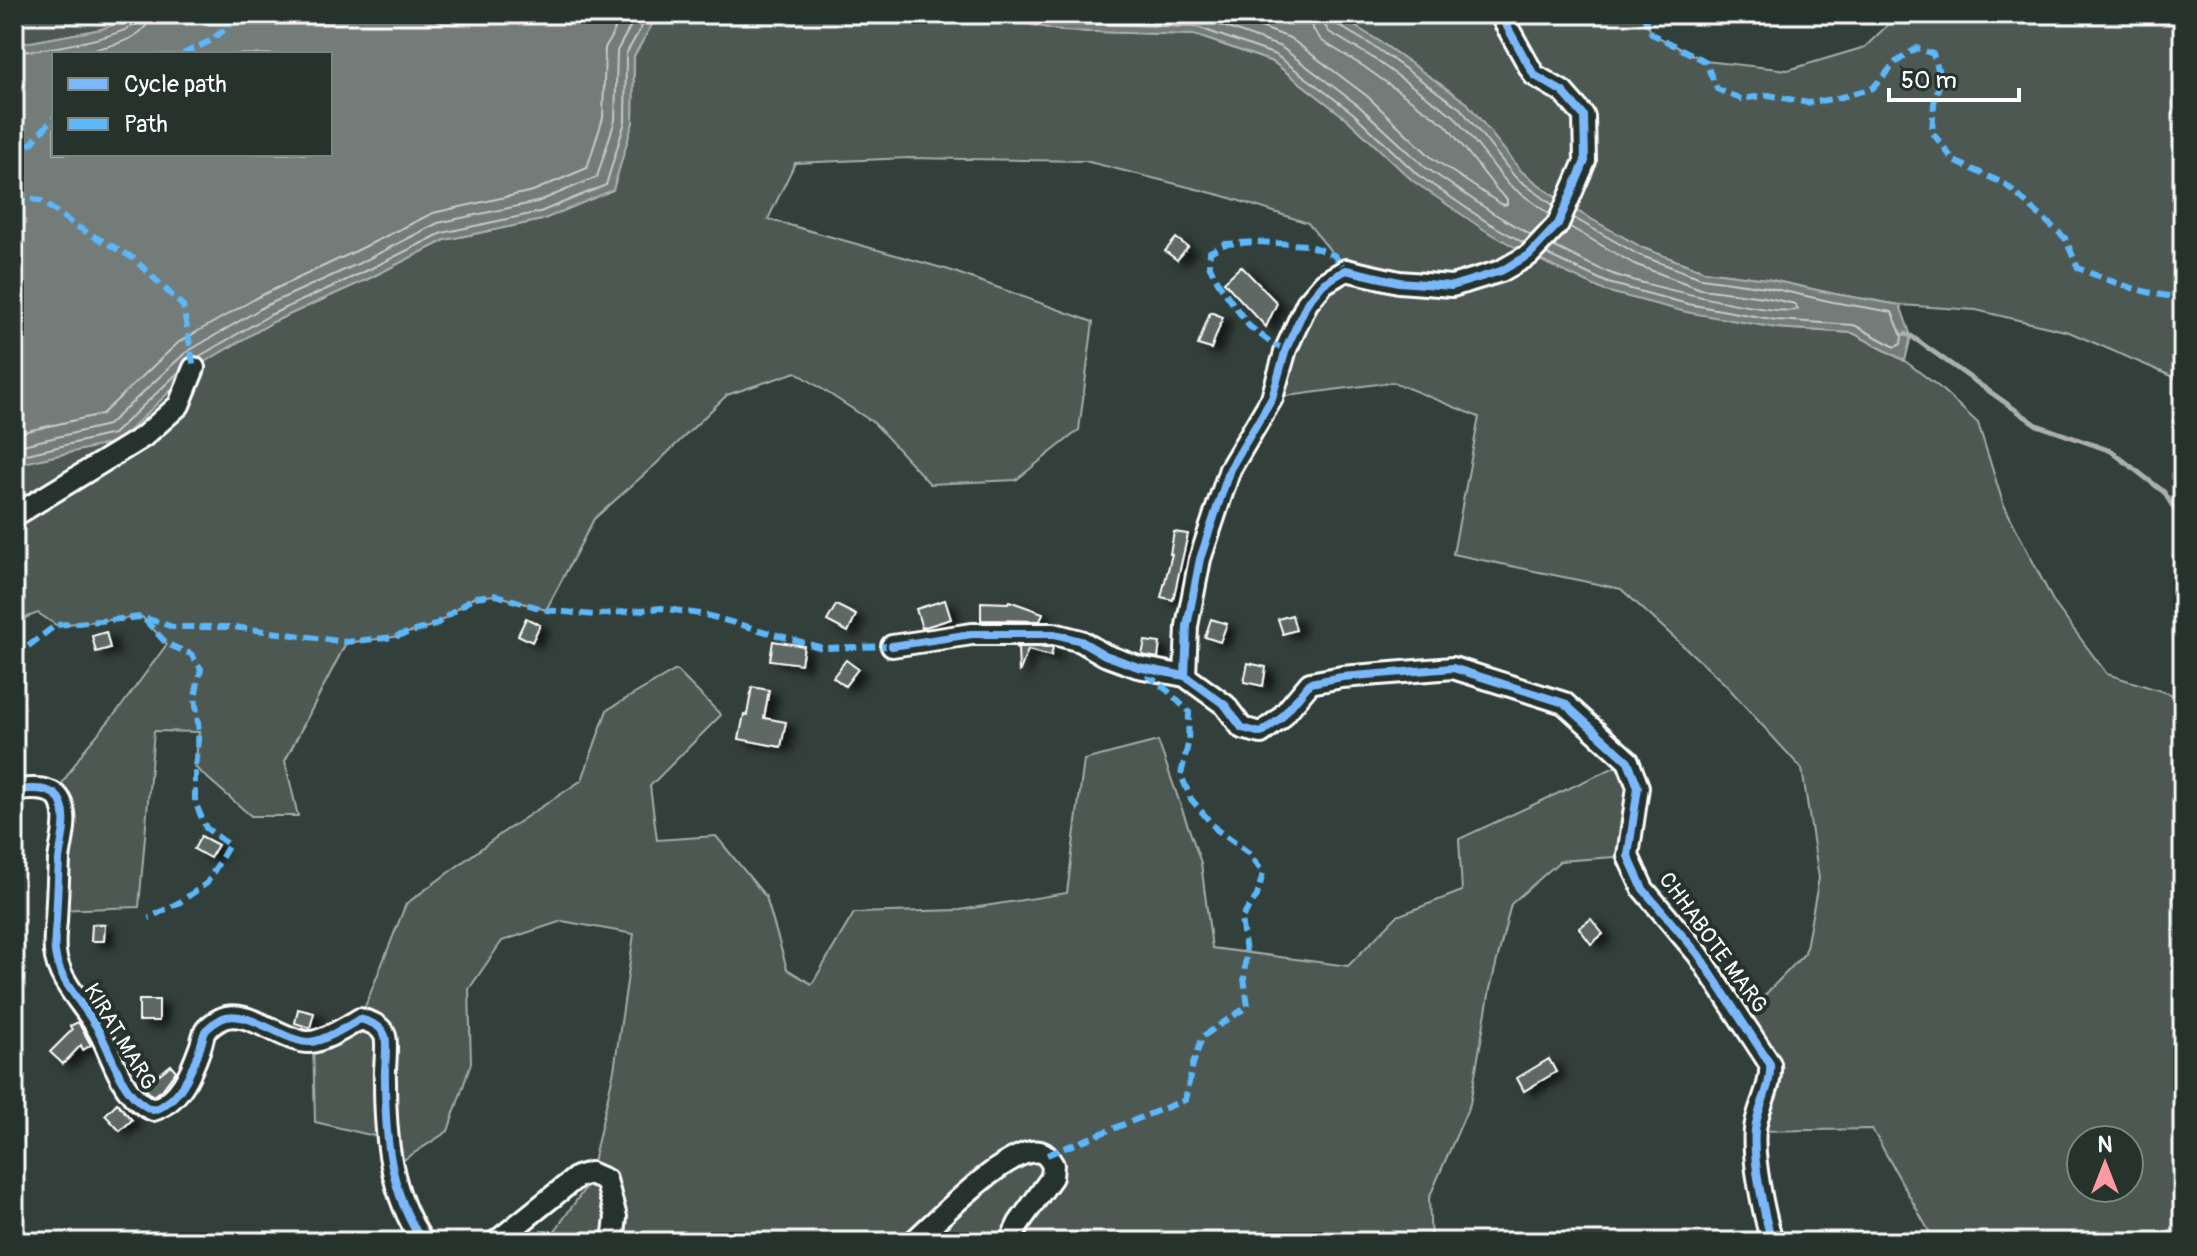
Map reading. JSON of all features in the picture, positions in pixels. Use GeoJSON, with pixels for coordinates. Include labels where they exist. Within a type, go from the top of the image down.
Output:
{"type":"FeatureCollection","features":[{"type":"Feature","properties":{"kind":"street"},"geometry":{"type":"LineString","coordinates":[[1185,676],[1187,626],[1200,559],[1230,469],[1272,398],[1286,349],[1307,303],[1324,283],[1346,270],[1399,282],[1452,286],[1465,283],[1501,271],[1529,255],[1558,224],[1585,161],[1584,116],[1563,92],[1534,75],[1500,14]]}},
{"type":"Feature","properties":{"kind":"street"},"geometry":{"type":"LineString","coordinates":[[14,516],[143,437],[179,405],[194,368]]}},
{"type":"Feature","properties":{"kind":"street","name":"CHHABOTE MARG"},"geometry":{"type":"LineString","coordinates":[[892,646],[972,634],[1054,634],[1081,641],[1105,655],[1138,667],[1185,676],[1225,705],[1242,728],[1261,733],[1280,719],[1310,683],[1342,677],[1453,668],[1564,703],[1628,761],[1638,787],[1628,856],[1643,889],[1698,954],[1770,1064],[1771,1080],[1761,1101],[1754,1131],[1759,1178],[1772,1242]]}},
{"type":"Feature","properties":{"kind":"street","name":"KIRAT MARG"},"geometry":{"type":"LineString","coordinates":[[14,790],[43,789],[55,794],[62,804],[65,822],[55,951],[61,975],[102,1035],[114,1065],[142,1106],[153,1110],[166,1106],[180,1092],[206,1030],[224,1017],[243,1017],[292,1040],[313,1043],[360,1019],[376,1023],[386,1036],[385,1116],[391,1168],[414,1228],[423,1242]]}},
{"type":"Feature","properties":{"kind":"street"},"geometry":{"type":"LineString","coordinates":[[913,1242],[997,1167],[1022,1154],[1037,1151],[1047,1155],[1053,1165],[1052,1177],[1019,1223],[1010,1242]]}},
{"type":"Feature","properties":{"kind":"street"},"geometry":{"type":"LineString","coordinates":[[496,1242],[577,1177],[590,1173],[606,1180],[616,1217],[613,1242]]}},
{"type":"Feature","properties":{"kind":"shaded area"},"geometry":{"type":"Polygon","coordinates":[[[14,14],[140,14],[102,29],[14,45],[14,14]]]}},
{"type":"Feature","properties":{"kind":"shaded area"},"geometry":{"type":"Polygon","coordinates":[[[658,14],[983,14],[1062,31],[1195,35],[1273,62],[1347,119],[1413,181],[1775,328],[1853,333],[1905,361],[1978,423],[2003,503],[2054,603],[2107,674],[2183,698],[2183,1242],[1935,1242],[1872,1129],[1754,1131],[1771,1080],[1742,1019],[1805,953],[1819,878],[1802,769],[1725,684],[1621,589],[1453,554],[1479,417],[1393,382],[1272,398],[1307,303],[1346,270],[1308,223],[1224,196],[1085,161],[908,158],[795,163],[768,219],[949,270],[1093,322],[1079,430],[1016,480],[930,484],[874,423],[796,372],[727,395],[594,519],[546,610],[496,595],[474,597],[435,625],[394,637],[346,643],[285,761],[298,816],[251,816],[195,767],[199,732],[154,731],[139,907],[56,910],[55,794],[84,750],[120,708],[167,644],[142,617],[56,625],[38,613],[14,622],[14,465],[117,442],[194,368],[273,322],[445,240],[542,220],[633,123],[634,56],[658,14]]]}},
{"type":"Feature","properties":{"kind":"shaded area"},"geometry":{"type":"Polygon","coordinates":[[[1335,14],[1643,14],[1652,34],[1705,61],[1788,70],[1865,47],[1899,14],[2183,14],[2183,381],[2069,332],[1976,310],[1900,305],[1767,279],[1704,271],[1643,248],[1566,205],[1521,171],[1467,103],[1335,14]]]}},
{"type":"Feature","properties":{"kind":"shaded area"},"geometry":{"type":"Polygon","coordinates":[[[676,670],[721,715],[650,786],[657,840],[716,836],[766,897],[787,969],[812,984],[854,913],[960,910],[1067,893],[1084,760],[1158,741],[1201,863],[1212,948],[1348,966],[1397,916],[1462,891],[1459,839],[1628,761],[1628,856],[1560,861],[1511,904],[1490,989],[1470,1104],[1429,1198],[1431,1242],[547,1242],[588,1184],[614,1070],[634,934],[562,921],[502,941],[469,989],[471,1063],[448,1131],[391,1168],[387,1139],[315,1122],[313,1043],[360,1019],[406,904],[502,833],[582,780],[607,710],[676,670]]]}},
{"type":"Feature","properties":{"kind":"water"},"geometry":{"type":"Polygon","coordinates":[[[140,14],[658,14],[634,56],[633,122],[613,190],[542,220],[445,240],[273,322],[194,368],[117,442],[14,465],[14,45],[102,29],[140,14]]]}},
{"type":"Feature","properties":{"kind":"water"},"geometry":{"type":"Polygon","coordinates":[[[983,14],[1335,14],[1467,103],[1521,171],[1566,205],[1643,248],[1704,271],[1767,279],[1900,305],[1911,336],[1905,361],[1853,333],[1776,328],[1686,312],[1605,291],[1483,229],[1413,181],[1347,119],[1273,62],[1195,35],[1062,31],[983,14]]]}},
{"type":"Feature","properties":{"kind":"building"},"geometry":{"type":"Polygon","coordinates":[[[1176,238],[1188,247],[1177,260],[1165,251],[1176,238]]]}},
{"type":"Feature","properties":{"kind":"building"},"geometry":{"type":"Polygon","coordinates":[[[1241,266],[1277,303],[1266,327],[1224,282],[1241,266]]]}},
{"type":"Feature","properties":{"kind":"building"},"geometry":{"type":"Polygon","coordinates":[[[1210,312],[1223,317],[1211,349],[1198,345],[1210,312]]]}},
{"type":"Feature","properties":{"kind":"building"},"geometry":{"type":"Polygon","coordinates":[[[1174,532],[1188,534],[1173,600],[1161,597],[1174,532]]]}},
{"type":"Feature","properties":{"kind":"building"},"geometry":{"type":"Polygon","coordinates":[[[945,600],[951,619],[922,628],[916,609],[945,600]]]}},
{"type":"Feature","properties":{"kind":"building"},"geometry":{"type":"Polygon","coordinates":[[[1009,601],[1043,613],[1040,621],[981,620],[981,602],[1009,601]]]}},
{"type":"Feature","properties":{"kind":"building"},"geometry":{"type":"Polygon","coordinates":[[[836,605],[856,615],[848,632],[827,621],[836,605]]]}},
{"type":"Feature","properties":{"kind":"building"},"geometry":{"type":"Polygon","coordinates":[[[1292,615],[1296,630],[1283,634],[1278,619],[1292,615]]]}},
{"type":"Feature","properties":{"kind":"building"},"geometry":{"type":"Polygon","coordinates":[[[526,618],[540,625],[532,642],[518,635],[526,618]]]}},
{"type":"Feature","properties":{"kind":"building"},"geometry":{"type":"Polygon","coordinates":[[[1211,619],[1227,624],[1220,642],[1205,637],[1211,619]]]}},
{"type":"Feature","properties":{"kind":"building"},"geometry":{"type":"Polygon","coordinates":[[[106,632],[110,648],[96,652],[92,636],[106,632]]]}},
{"type":"Feature","properties":{"kind":"building"},"geometry":{"type":"Polygon","coordinates":[[[773,641],[804,646],[801,664],[770,660],[773,641]]]}},
{"type":"Feature","properties":{"kind":"building"},"geometry":{"type":"Polygon","coordinates":[[[1145,641],[1160,643],[1158,658],[1142,655],[1145,641]]]}},
{"type":"Feature","properties":{"kind":"building"},"geometry":{"type":"Polygon","coordinates":[[[1015,647],[1053,647],[1051,656],[1028,650],[1019,673],[1018,648],[1015,647]]]}},
{"type":"Feature","properties":{"kind":"building"},"geometry":{"type":"Polygon","coordinates":[[[846,660],[858,669],[845,686],[833,677],[846,660]]]}},
{"type":"Feature","properties":{"kind":"building"},"geometry":{"type":"Polygon","coordinates":[[[1248,663],[1266,667],[1263,686],[1244,682],[1248,663]]]}},
{"type":"Feature","properties":{"kind":"building"},"geometry":{"type":"Polygon","coordinates":[[[752,687],[769,690],[764,718],[786,722],[781,747],[739,739],[752,687]]]}},
{"type":"Feature","properties":{"kind":"building"},"geometry":{"type":"Polygon","coordinates":[[[201,836],[218,845],[210,858],[194,849],[201,836]]]}},
{"type":"Feature","properties":{"kind":"building"},"geometry":{"type":"Polygon","coordinates":[[[1591,919],[1603,934],[1591,944],[1579,928],[1591,919]]]}},
{"type":"Feature","properties":{"kind":"building"},"geometry":{"type":"Polygon","coordinates":[[[92,924],[105,925],[104,941],[91,941],[92,924]]]}},
{"type":"Feature","properties":{"kind":"building"},"geometry":{"type":"Polygon","coordinates":[[[139,1000],[159,1000],[159,1021],[139,1021],[139,1000]]]}},
{"type":"Feature","properties":{"kind":"building"},"geometry":{"type":"Polygon","coordinates":[[[298,1009],[314,1013],[310,1028],[295,1023],[298,1009]]]}},
{"type":"Feature","properties":{"kind":"building"},"geometry":{"type":"Polygon","coordinates":[[[78,1022],[91,1045],[83,1050],[81,1045],[63,1064],[50,1052],[72,1030],[70,1026],[78,1022]]]}},
{"type":"Feature","properties":{"kind":"building"},"geometry":{"type":"Polygon","coordinates":[[[1549,1059],[1556,1072],[1524,1091],[1517,1078],[1549,1059]]]}},
{"type":"Feature","properties":{"kind":"building"},"geometry":{"type":"Polygon","coordinates":[[[171,1065],[176,1071],[162,1090],[153,1096],[143,1087],[171,1065]]]}},
{"type":"Feature","properties":{"kind":"building"},"geometry":{"type":"Polygon","coordinates":[[[117,1103],[132,1120],[120,1131],[105,1115],[117,1103]]]}},
{"type":"Feature","properties":{"kind":"waterway"},"geometry":{"type":"LineString","coordinates":[[1905,334],[2037,425],[2111,451],[2164,492],[2183,523]]}},
{"type":"Feature","properties":{"kind":"marked path"},"geometry":{"type":"LineString","coordinates":[[187,52],[210,41],[244,14]]}},
{"type":"Feature","properties":{"kind":"marked path"},"geometry":{"type":"LineString","coordinates":[[1593,14],[1600,14]]}},
{"type":"Feature","properties":{"kind":"marked path"},"geometry":{"type":"LineString","coordinates":[[1643,14],[1652,34],[1705,61],[1717,89],[1741,99],[1769,95],[1808,103],[1838,98],[1873,88],[1896,62],[1917,48],[1933,54],[1941,78],[1934,103],[1932,132],[1954,161],[2005,184],[2065,238],[2078,268],[2129,287],[2183,298]]}},
{"type":"Feature","properties":{"kind":"marked path"},"geometry":{"type":"LineString","coordinates":[[14,156],[33,142],[52,119]]}},
{"type":"Feature","properties":{"kind":"marked path"},"geometry":{"type":"LineString","coordinates":[[14,194],[41,201],[74,225],[133,258],[183,306],[194,368]]}},
{"type":"Feature","properties":{"kind":"marked path"},"geometry":{"type":"LineString","coordinates":[[1286,349],[1274,345],[1249,326],[1219,284],[1209,265],[1210,252],[1225,244],[1307,245],[1334,255],[1346,270]]}},
{"type":"Feature","properties":{"kind":"marked path"},"geometry":{"type":"LineString","coordinates":[[14,657],[56,625],[142,617],[173,627],[234,627],[346,642],[394,637],[435,625],[474,597],[496,595],[546,610],[594,615],[661,608],[706,615],[823,648],[892,646]]}},
{"type":"Feature","properties":{"kind":"marked path"},"geometry":{"type":"LineString","coordinates":[[145,620],[167,644],[191,654],[201,669],[195,696],[199,732],[195,802],[206,828],[229,845],[207,883],[149,918]]}},
{"type":"Feature","properties":{"kind":"marked path"},"geometry":{"type":"LineString","coordinates":[[1047,1155],[1185,1100],[1202,1037],[1248,1006],[1241,919],[1257,896],[1263,873],[1249,853],[1217,830],[1191,799],[1181,775],[1188,744],[1189,712],[1144,672]]}},
{"type":"Feature","properties":{"kind":"cycle path"},"geometry":{"type":"LineString","coordinates":[[1185,676],[1187,626],[1200,559],[1230,469],[1272,398],[1286,349],[1307,303],[1324,283],[1346,270],[1399,282],[1452,286],[1501,271],[1529,255],[1558,224],[1585,161],[1584,116],[1563,92],[1534,75],[1500,14]]}},
{"type":"Feature","properties":{"kind":"cycle path"},"geometry":{"type":"LineString","coordinates":[[892,646],[972,634],[1054,634],[1081,641],[1105,655],[1138,667],[1185,676],[1225,705],[1242,728],[1261,733],[1280,719],[1310,683],[1342,677],[1453,668],[1564,703],[1628,761],[1638,787],[1628,856],[1643,889],[1698,954],[1770,1064],[1769,1081],[1756,1122],[1755,1156],[1772,1242]]}},
{"type":"Feature","properties":{"kind":"cycle path"},"geometry":{"type":"LineString","coordinates":[[14,790],[49,791],[62,805],[64,825],[59,860],[55,952],[62,975],[96,1026],[135,1098],[153,1110],[170,1100],[188,1076],[206,1030],[221,1019],[241,1017],[288,1037],[309,1042],[328,1037],[360,1019],[375,1024],[386,1040],[385,1101],[388,1144],[396,1185],[423,1242]]}}]}
